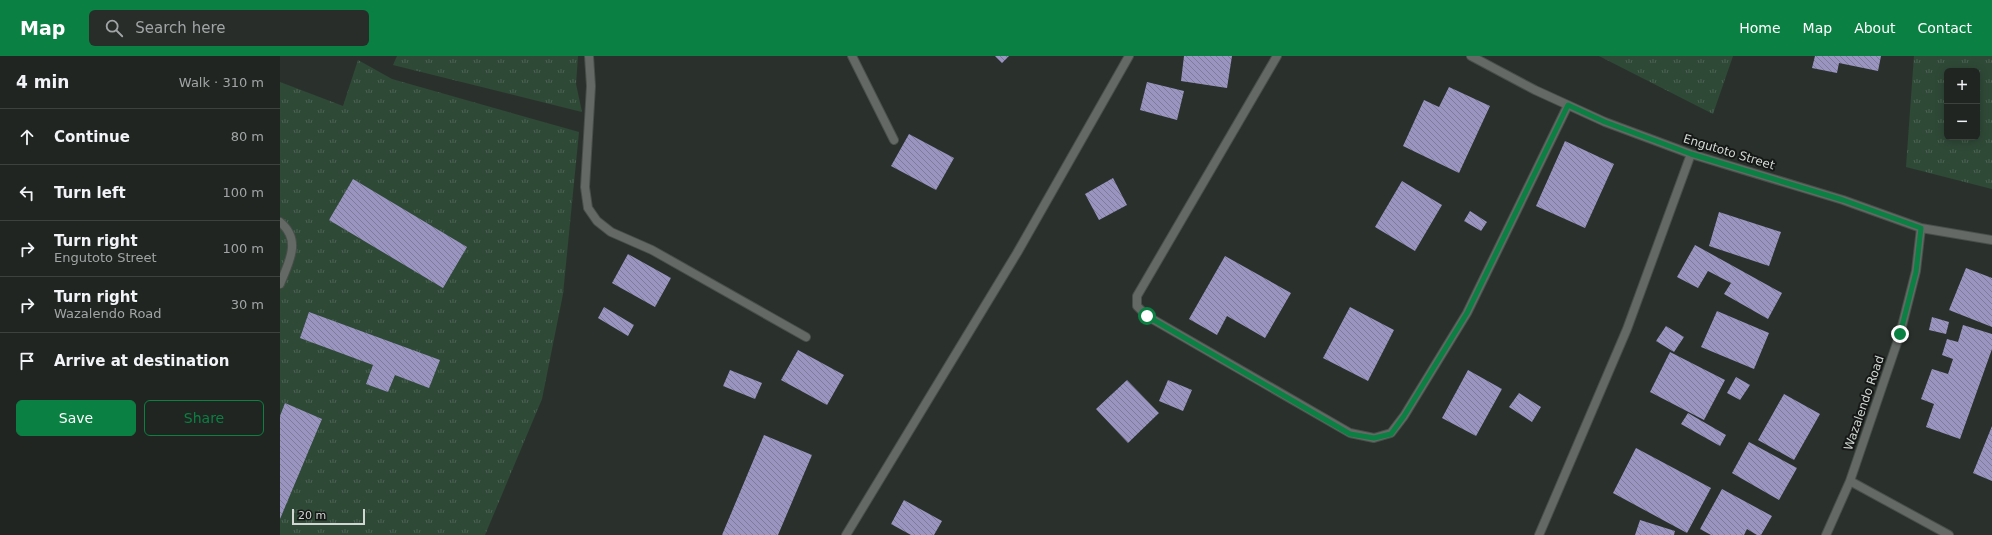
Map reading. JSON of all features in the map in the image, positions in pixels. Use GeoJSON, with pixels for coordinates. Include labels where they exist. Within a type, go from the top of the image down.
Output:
{"type":"FeatureCollection","features":[{"type":"Feature","properties":{"kind":"street"},"geometry":{"type":"LineString","coordinates":[[589,56],[590,86],[585,187],[588,208],[597,221],[611,232],[652,250],[806,337]]}},
{"type":"Feature","properties":{"kind":"street"},"geometry":{"type":"LineString","coordinates":[[852,56],[894,140]]}},
{"type":"Feature","properties":{"kind":"street"},"geometry":{"type":"LineString","coordinates":[[847,535],[1016,253],[1129,56]]}},
{"type":"Feature","properties":{"kind":"street"},"geometry":{"type":"LineString","coordinates":[[1277,56],[1136,296],[1137,306],[1147,316],[1350,434],[1374,438],[1391,434],[1404,416],[1463,320],[1568,105]]}},
{"type":"Feature","properties":{"kind":"street","name":"Engutoto Street"},"geometry":{"type":"LineString","coordinates":[[1470,56],[1605,122],[1691,154],[1843,200],[1921,228],[1992,240]]}},
{"type":"Feature","properties":{"kind":"street"},"geometry":{"type":"LineString","coordinates":[[1539,535],[1627,329],[1691,154]]}},
{"type":"Feature","properties":{"kind":"street"},"geometry":{"type":"LineString","coordinates":[[280,222],[288,228],[292,238],[293,248],[280,284]]}},
{"type":"Feature","properties":{"kind":"street","name":"Wazalendo Road"},"geometry":{"type":"LineString","coordinates":[[1826,535],[1850,481],[1900,334],[1916,272],[1921,228]]}},
{"type":"Feature","properties":{"kind":"street"},"geometry":{"type":"LineString","coordinates":[[1850,481],[1949,535]]}},
{"type":"Feature","properties":{"kind":"green space"},"geometry":{"type":"Polygon","coordinates":[[[397,56],[578,56],[576,84],[582,112],[393,65],[397,56]]]}},
{"type":"Feature","properties":{"kind":"green space"},"geometry":{"type":"Polygon","coordinates":[[[1599,56],[1733,56],[1713,114],[1599,56]]]}},
{"type":"Feature","properties":{"kind":"green space"},"geometry":{"type":"Polygon","coordinates":[[[1914,56],[1992,56],[1992,189],[1906,167],[1914,56]]]}},
{"type":"Feature","properties":{"kind":"green space"},"geometry":{"type":"Polygon","coordinates":[[[358,60],[392,79],[579,132],[563,294],[542,399],[485,535],[280,535],[280,82],[343,106],[358,60]]]}},
{"type":"Feature","properties":{"kind":"building"},"geometry":{"type":"Polygon","coordinates":[[[995,56],[1009,56],[1002,63],[995,56]]]}},
{"type":"Feature","properties":{"kind":"building"},"geometry":{"type":"Polygon","coordinates":[[[1184,56],[1232,56],[1227,88],[1181,81],[1184,56]]]}},
{"type":"Feature","properties":{"kind":"building"},"geometry":{"type":"Polygon","coordinates":[[[1815,56],[1881,56],[1878,71],[1839,63],[1837,73],[1812,68],[1815,56]]]}},
{"type":"Feature","properties":{"kind":"building"},"geometry":{"type":"Polygon","coordinates":[[[1147,82],[1184,91],[1177,120],[1140,110],[1147,82]]]}},
{"type":"Feature","properties":{"kind":"building"},"geometry":{"type":"Polygon","coordinates":[[[1449,87],[1490,106],[1459,173],[1403,146],[1424,100],[1439,107],[1449,87]]]}},
{"type":"Feature","properties":{"kind":"building"},"geometry":{"type":"Polygon","coordinates":[[[909,134],[954,158],[936,190],[891,166],[909,134]]]}},
{"type":"Feature","properties":{"kind":"building"},"geometry":{"type":"Polygon","coordinates":[[[1565,141],[1614,164],[1585,228],[1536,206],[1565,141]]]}},
{"type":"Feature","properties":{"kind":"building"},"geometry":{"type":"Polygon","coordinates":[[[1113,178],[1127,205],[1099,220],[1085,194],[1113,178]]]}},
{"type":"Feature","properties":{"kind":"building"},"geometry":{"type":"Polygon","coordinates":[[[353,179],[467,247],[443,288],[329,220],[353,179]]]}},
{"type":"Feature","properties":{"kind":"building"},"geometry":{"type":"Polygon","coordinates":[[[1402,181],[1442,205],[1415,251],[1375,227],[1402,181]]]}},
{"type":"Feature","properties":{"kind":"building"},"geometry":{"type":"Polygon","coordinates":[[[1470,211],[1487,222],[1481,231],[1464,221],[1470,211]]]}},
{"type":"Feature","properties":{"kind":"building"},"geometry":{"type":"Polygon","coordinates":[[[1719,212],[1781,232],[1769,266],[1709,246],[1719,212]]]}},
{"type":"Feature","properties":{"kind":"building"},"geometry":{"type":"Polygon","coordinates":[[[1695,245],[1782,293],[1768,319],[1724,294],[1731,283],[1708,271],[1698,288],[1677,277],[1695,245]]]}},
{"type":"Feature","properties":{"kind":"building"},"geometry":{"type":"Polygon","coordinates":[[[628,254],[671,278],[655,307],[612,283],[628,254]]]}},
{"type":"Feature","properties":{"kind":"building"},"geometry":{"type":"Polygon","coordinates":[[[1225,256],[1291,293],[1265,338],[1227,316],[1217,335],[1189,319],[1225,256]]]}},
{"type":"Feature","properties":{"kind":"building"},"geometry":{"type":"Polygon","coordinates":[[[1966,268],[1992,278],[1992,327],[1949,310],[1966,268]]]}},
{"type":"Feature","properties":{"kind":"building"},"geometry":{"type":"Polygon","coordinates":[[[604,307],[634,325],[628,336],[598,318],[604,307]]]}},
{"type":"Feature","properties":{"kind":"building"},"geometry":{"type":"Polygon","coordinates":[[[1350,307],[1394,330],[1368,381],[1323,358],[1350,307]]]}},
{"type":"Feature","properties":{"kind":"building"},"geometry":{"type":"Polygon","coordinates":[[[1717,311],[1769,333],[1754,369],[1701,347],[1717,311]]]}},
{"type":"Feature","properties":{"kind":"building"},"geometry":{"type":"Polygon","coordinates":[[[309,312],[440,360],[429,388],[395,375],[388,392],[366,384],[373,365],[300,338],[309,312]]]}},
{"type":"Feature","properties":{"kind":"building"},"geometry":{"type":"Polygon","coordinates":[[[1932,317],[1949,322],[1946,334],[1929,330],[1932,317]]]}},
{"type":"Feature","properties":{"kind":"building"},"geometry":{"type":"Polygon","coordinates":[[[1963,325],[1992,334],[1992,349],[1960,439],[1926,427],[1934,404],[1921,399],[1932,369],[1948,374],[1953,359],[1942,355],[1947,339],[1958,342],[1963,325]]]}},
{"type":"Feature","properties":{"kind":"building"},"geometry":{"type":"Polygon","coordinates":[[[1666,326],[1684,337],[1674,352],[1656,341],[1666,326]]]}},
{"type":"Feature","properties":{"kind":"building"},"geometry":{"type":"Polygon","coordinates":[[[798,350],[844,375],[827,405],[781,380],[798,350]]]}},
{"type":"Feature","properties":{"kind":"building"},"geometry":{"type":"Polygon","coordinates":[[[1670,352],[1725,380],[1704,420],[1650,392],[1670,352]]]}},
{"type":"Feature","properties":{"kind":"building"},"geometry":{"type":"Polygon","coordinates":[[[730,370],[762,383],[755,399],[723,386],[730,370]]]}},
{"type":"Feature","properties":{"kind":"building"},"geometry":{"type":"Polygon","coordinates":[[[1468,370],[1502,389],[1476,436],[1442,418],[1468,370]]]}},
{"type":"Feature","properties":{"kind":"building"},"geometry":{"type":"Polygon","coordinates":[[[1736,377],[1750,385],[1740,400],[1727,393],[1736,377]]]}},
{"type":"Feature","properties":{"kind":"building"},"geometry":{"type":"Polygon","coordinates":[[[1127,380],[1159,413],[1128,443],[1096,409],[1127,380]]]}},
{"type":"Feature","properties":{"kind":"building"},"geometry":{"type":"Polygon","coordinates":[[[1168,380],[1192,390],[1183,411],[1159,401],[1168,380]]]}},
{"type":"Feature","properties":{"kind":"building"},"geometry":{"type":"Polygon","coordinates":[[[1519,393],[1541,407],[1532,422],[1509,407],[1519,393]]]}},
{"type":"Feature","properties":{"kind":"building"},"geometry":{"type":"Polygon","coordinates":[[[1784,394],[1820,414],[1794,460],[1758,440],[1784,394]]]}},
{"type":"Feature","properties":{"kind":"building"},"geometry":{"type":"Polygon","coordinates":[[[285,403],[322,419],[280,519],[280,416],[285,403]]]}},
{"type":"Feature","properties":{"kind":"building"},"geometry":{"type":"Polygon","coordinates":[[[1688,413],[1726,435],[1720,446],[1681,424],[1688,413]]]}},
{"type":"Feature","properties":{"kind":"building"},"geometry":{"type":"Polygon","coordinates":[[[1992,426],[1992,481],[1973,473],[1992,426]]]}},
{"type":"Feature","properties":{"kind":"building"},"geometry":{"type":"Polygon","coordinates":[[[764,435],[812,455],[778,535],[722,535],[764,435]]]}},
{"type":"Feature","properties":{"kind":"building"},"geometry":{"type":"Polygon","coordinates":[[[1749,442],[1797,468],[1779,500],[1732,473],[1749,442]]]}},
{"type":"Feature","properties":{"kind":"building"},"geometry":{"type":"Polygon","coordinates":[[[1636,448],[1711,488],[1687,533],[1613,493],[1636,448]]]}},
{"type":"Feature","properties":{"kind":"building"},"geometry":{"type":"Polygon","coordinates":[[[1722,489],[1772,516],[1761,535],[1757,535],[1747,529],[1744,535],[1711,535],[1700,529],[1722,489]]]}},
{"type":"Feature","properties":{"kind":"building"},"geometry":{"type":"Polygon","coordinates":[[[904,500],[942,521],[934,535],[911,535],[891,524],[904,500]]]}},
{"type":"Feature","properties":{"kind":"building"},"geometry":{"type":"Polygon","coordinates":[[[1640,520],[1675,531],[1674,535],[1635,535],[1640,520]]]}},
{"type":"Feature","properties":{"kind":"route"},"geometry":{"type":"LineString","coordinates":[[1147,316],[1350,434],[1374,438],[1391,434],[1427,380],[1467,313],[1568,105],[1605,122],[1691,154],[1788,182],[1921,228],[1916,272],[1900,334]]}}]}
